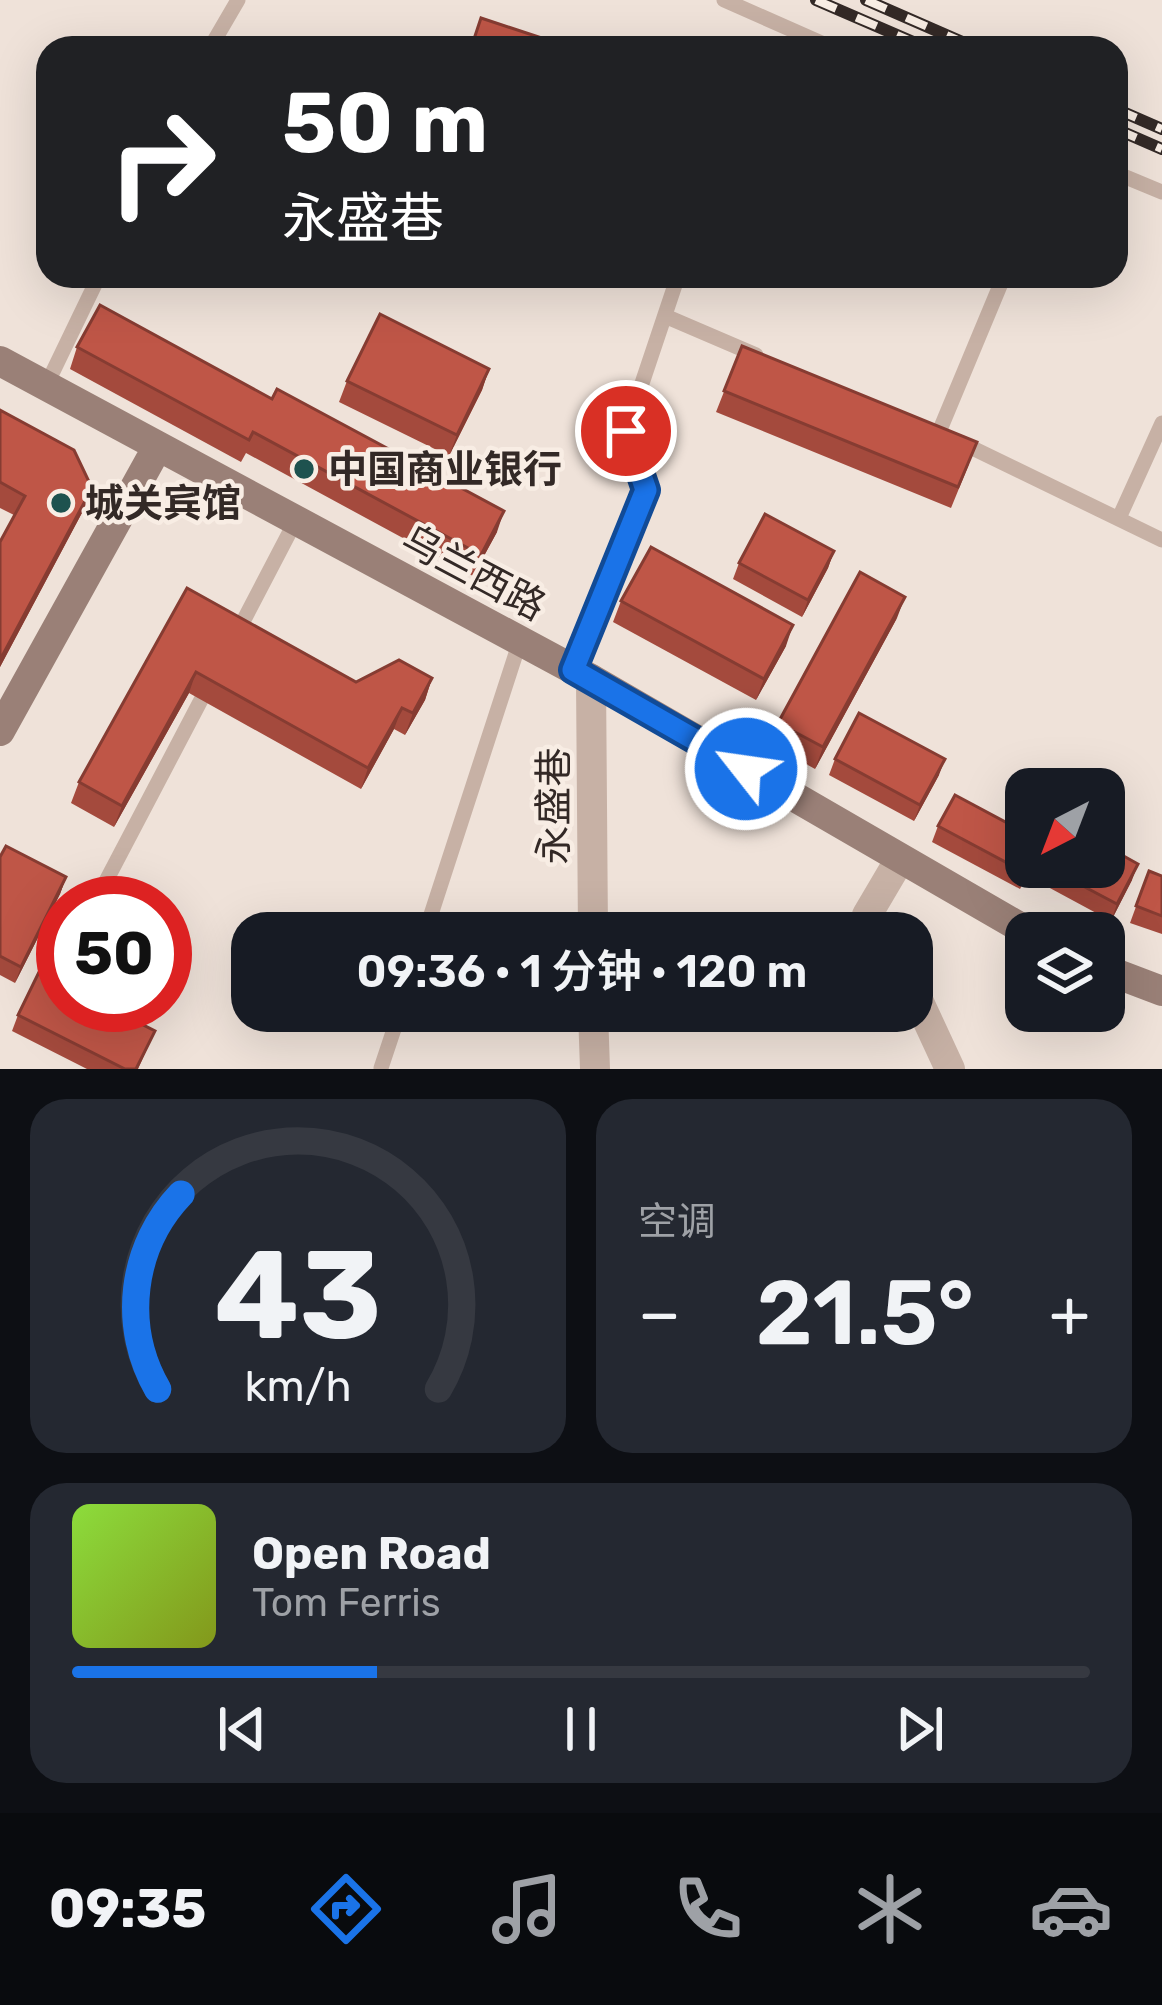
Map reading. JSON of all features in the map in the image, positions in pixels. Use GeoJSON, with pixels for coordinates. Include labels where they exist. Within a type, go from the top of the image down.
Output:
{"type":"FeatureCollection","features":[{"type":"Feature","properties":{"kind":"main road","name":"乌兰西路"},"geometry":{"type":"LineString","coordinates":[[0,361],[582,675],[1005,919]]}},
{"type":"Feature","properties":{"kind":"main road"},"geometry":{"type":"LineString","coordinates":[[0,731],[158,446]]}},
{"type":"Feature","properties":{"kind":"main road"},"geometry":{"type":"LineString","coordinates":[[1125,977],[1162,991]]}},
{"type":"Feature","properties":{"kind":"street","name":"永盛巷"},"geometry":{"type":"LineString","coordinates":[[582,675],[592,912]]}},
{"type":"Feature","properties":{"kind":"street"},"geometry":{"type":"LineString","coordinates":[[869,912],[900,859]]}},
{"type":"Feature","properties":{"kind":"street"},"geometry":{"type":"LineString","coordinates":[[594,1032],[595,1069]]}},
{"type":"Feature","properties":{"kind":"street"},"geometry":{"type":"LineString","coordinates":[[933,1032],[950,1069]]}},
{"type":"Feature","properties":{"kind":"lane"},"geometry":{"type":"LineString","coordinates":[[217,36],[238,0]]}},
{"type":"Feature","properties":{"kind":"lane"},"geometry":{"type":"LineString","coordinates":[[724,0],[805,36]]}},
{"type":"Feature","properties":{"kind":"lane"},"geometry":{"type":"LineString","coordinates":[[1128,178],[1162,192]]}},
{"type":"Feature","properties":{"kind":"lane"},"geometry":{"type":"LineString","coordinates":[[46,386],[93,288]]}},
{"type":"Feature","properties":{"kind":"lane","name":"永盛巷"},"geometry":{"type":"LineString","coordinates":[[582,675],[646,490],[626,431],[674,288]]}},
{"type":"Feature","properties":{"kind":"lane"},"geometry":{"type":"LineString","coordinates":[[938,432],[999,288]]}},
{"type":"Feature","properties":{"kind":"lane"},"geometry":{"type":"LineString","coordinates":[[665,316],[770,361]]}},
{"type":"Feature","properties":{"kind":"lane"},"geometry":{"type":"LineString","coordinates":[[917,423],[1162,540]]}},
{"type":"Feature","properties":{"kind":"lane"},"geometry":{"type":"LineString","coordinates":[[1119,518],[1162,423]]}},
{"type":"Feature","properties":{"kind":"lane"},"geometry":{"type":"LineString","coordinates":[[234,639],[296,520]]}},
{"type":"Feature","properties":{"kind":"lane"},"geometry":{"type":"LineString","coordinates":[[432,912],[520,641]]}},
{"type":"Feature","properties":{"kind":"lane"},"geometry":{"type":"LineString","coordinates":[[109,876],[201,700]]}},
{"type":"Feature","properties":{"kind":"lane"},"geometry":{"type":"LineString","coordinates":[[381,1067],[393,1032]]}},
{"type":"Feature","properties":{"kind":"building"},"geometry":{"type":"Polygon","coordinates":[[[481,18],[536,36],[475,36],[481,18]]]}},
{"type":"Feature","properties":{"kind":"building"},"geometry":{"type":"Polygon","coordinates":[[[100,305],[272,399],[277,389],[504,511],[481,555],[253,432],[249,440],[77,347],[100,305]]]}},
{"type":"Feature","properties":{"kind":"building"},"geometry":{"type":"Polygon","coordinates":[[[380,314],[489,369],[457,435],[347,381],[380,314]]]}},
{"type":"Feature","properties":{"kind":"building"},"geometry":{"type":"Polygon","coordinates":[[[742,346],[977,442],[958,487],[724,391],[742,346]]]}},
{"type":"Feature","properties":{"kind":"building"},"geometry":{"type":"Polygon","coordinates":[[[0,410],[74,450],[92,488],[0,660],[0,542],[25,496],[0,482],[0,410]]]}},
{"type":"Feature","properties":{"kind":"building"},"geometry":{"type":"Polygon","coordinates":[[[765,514],[834,551],[808,600],[739,563],[765,514]]]}},
{"type":"Feature","properties":{"kind":"building"},"geometry":{"type":"Polygon","coordinates":[[[651,547],[793,625],[764,679],[621,601],[651,547]]]}},
{"type":"Feature","properties":{"kind":"building"},"geometry":{"type":"Polygon","coordinates":[[[860,572],[905,597],[823,747],[778,723],[860,572]]]}},
{"type":"Feature","properties":{"kind":"building"},"geometry":{"type":"Polygon","coordinates":[[[187,588],[356,682],[399,660],[432,678],[413,713],[402,708],[368,768],[196,672],[122,806],[79,782],[187,588]]]}},
{"type":"Feature","properties":{"kind":"building"},"geometry":{"type":"Polygon","coordinates":[[[859,713],[945,759],[920,805],[835,759],[859,713]]]}},
{"type":"Feature","properties":{"kind":"building"},"geometry":{"type":"Polygon","coordinates":[[[955,795],[1005,822],[1005,862],[938,826],[955,795]]]}},
{"type":"Feature","properties":{"kind":"building"},"geometry":{"type":"Polygon","coordinates":[[[6,846],[64,876],[36,876],[36,937],[21,967],[0,956],[0,857],[6,846]]]}},
{"type":"Feature","properties":{"kind":"building"},"geometry":{"type":"Polygon","coordinates":[[[1125,857],[1138,864],[1117,904],[1087,888],[1125,888],[1125,857]]]}},
{"type":"Feature","properties":{"kind":"building"},"geometry":{"type":"Polygon","coordinates":[[[1149,871],[1162,876],[1162,916],[1136,906],[1149,871]]]}},
{"type":"Feature","properties":{"kind":"building"},"geometry":{"type":"Polygon","coordinates":[[[36,978],[36,1024],[18,1015],[36,978]]]}},
{"type":"Feature","properties":{"kind":"building"},"geometry":{"type":"Polygon","coordinates":[[[52,1032],[154,1032],[136,1069],[125,1069],[52,1032]]]}},
{"type":"Feature","properties":{"kind":"railway"},"geometry":{"type":"LineString","coordinates":[[816,0],[899,36]]}},
{"type":"Feature","properties":{"kind":"railway"},"geometry":{"type":"LineString","coordinates":[[866,0],[948,36]]}},
{"type":"Feature","properties":{"kind":"railway"},"geometry":{"type":"LineString","coordinates":[[1128,114],[1162,129]]}},
{"type":"Feature","properties":{"kind":"railway"},"geometry":{"type":"LineString","coordinates":[[1128,134],[1162,149]]}},
{"type":"Feature","properties":{"kind":"place","name":"中国商业银行"},"geometry":{"type":"Point","coordinates":[304,469]}},
{"type":"Feature","properties":{"kind":"place","name":"城关宾馆"},"geometry":{"type":"Point","coordinates":[61,503]}},
{"type":"Feature","properties":{"kind":"route"},"geometry":{"type":"LineString","coordinates":[[626,431],[646,490],[573,670],[746,769]]}}]}
